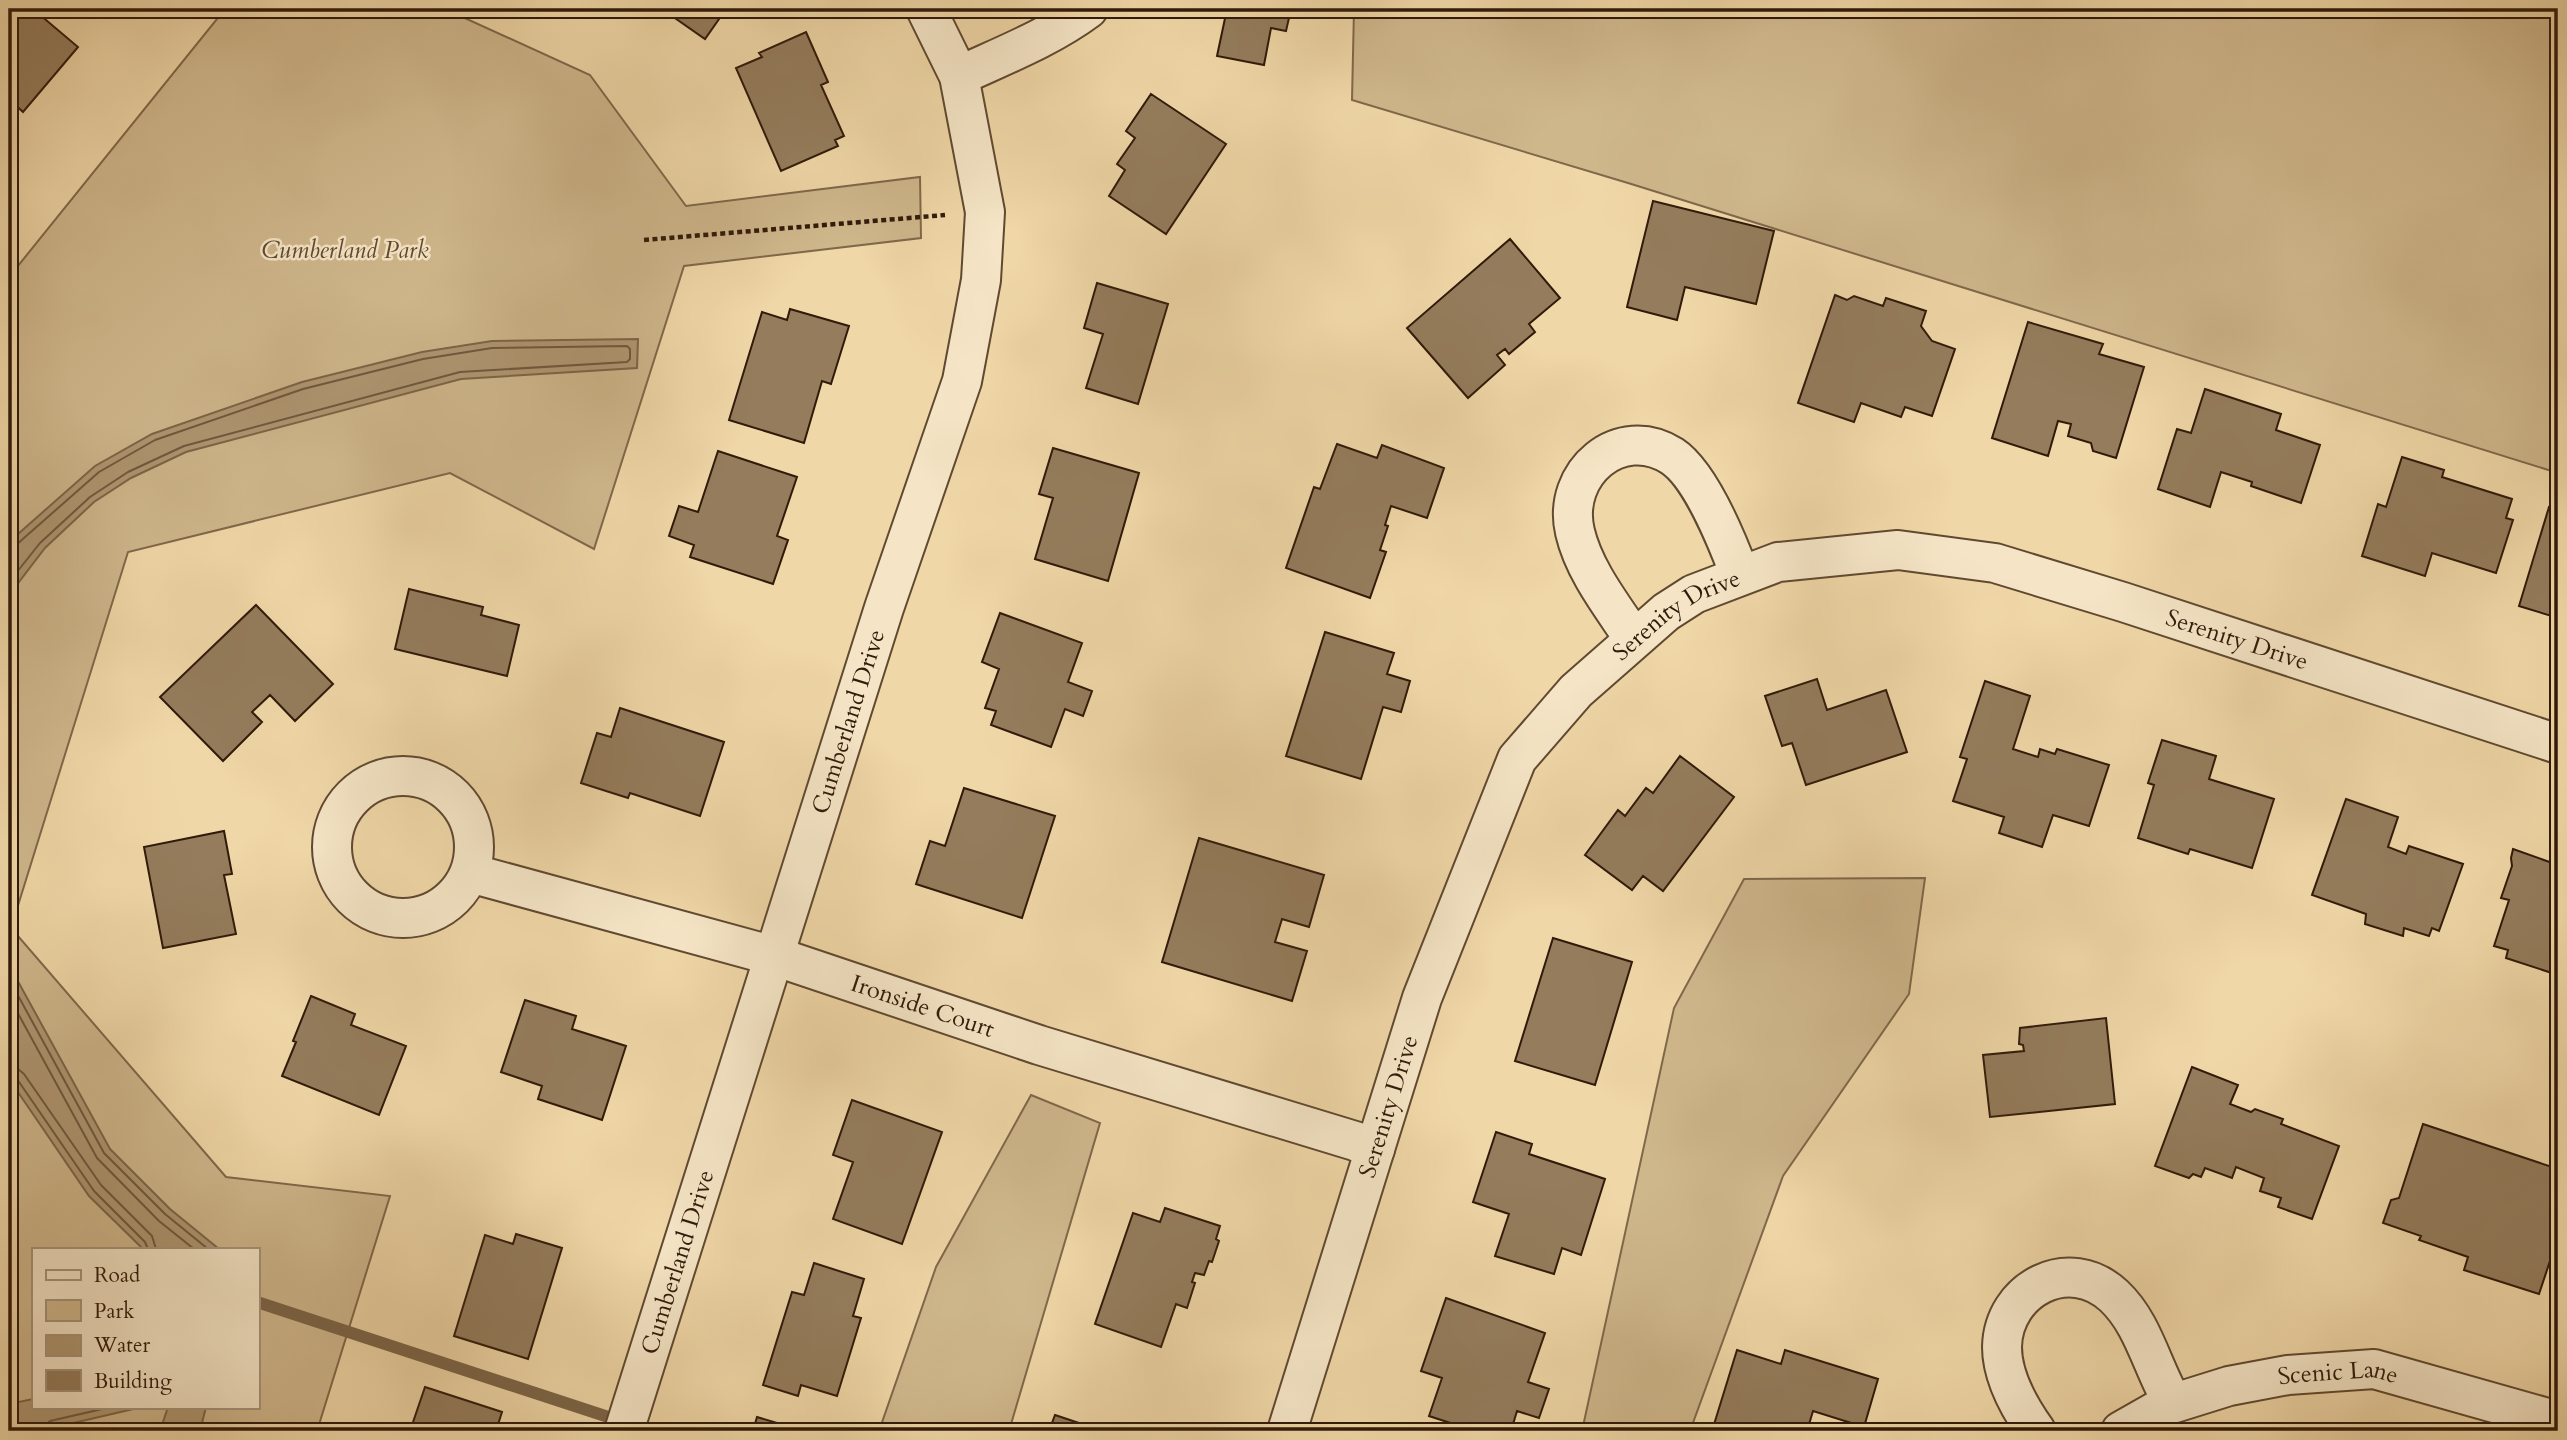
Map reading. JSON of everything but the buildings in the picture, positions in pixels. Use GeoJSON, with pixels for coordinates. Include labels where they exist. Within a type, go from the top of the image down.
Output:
{"type":"FeatureCollection","features":[{"type":"Feature","properties":{"kind":"street","name":"Cumberland Drive"},"geometry":{"type":"LineString","coordinates":[[624,1431],[884,608],[962,381],[981,280],[985,212],[959,76],[926,9]]}},
{"type":"Feature","properties":{"kind":"street"},"geometry":{"type":"LineString","coordinates":[[959,76],[1021,48],[1063,26],[1087,9]]}},
{"type":"Feature","properties":{"kind":"street"},"geometry":{"type":"LineString","coordinates":[[1634,639],[1593,574],[1576,536],[1573,520],[1574,494],[1578,483],[1585,471],[1605,455],[1631,447],[1644,447],[1672,456],[1680,463],[1697,483],[1740,575]]}},
{"type":"Feature","properties":{"kind":"street","name":"Serenity Drive"},"geometry":{"type":"LineString","coordinates":[[1287,1431],[1422,998],[1517,759],[1576,691],[1666,612],[1694,594],[1778,562],[1898,550],[1995,563],[2558,744]]}},
{"type":"Feature","properties":{"kind":"street","name":"Ironside Court"},"geometry":{"type":"LineString","coordinates":[[470,873],[774,956],[1039,1045],[1355,1140],[1375,1149]]}},
{"type":"Feature","properties":{"kind":"street"},"geometry":{"type":"LineString","coordinates":[[2036,1431],[2016,1399],[2005,1368],[2003,1339],[2009,1320],[2020,1301],[2034,1287],[2053,1279],[2079,1278],[2104,1288],[2114,1296],[2134,1322],[2173,1404]]}},
{"type":"Feature","properties":{"kind":"street","name":"Scenic Lane"},"geometry":{"type":"LineString","coordinates":[[2122,1431],[2173,1404],[2229,1386],[2288,1374],[2374,1369],[2558,1421]]}},
{"type":"Feature","properties":{"kind":"path"},"geometry":{"type":"LineString","coordinates":[[644,240],[985,212]]}},
{"type":"Feature","properties":{"kind":"green space","name":"Cumberland Park"},"geometry":{"type":"Polygon","coordinates":[[[225,9],[445,9],[590,75],[686,206],[920,177],[921,238],[684,266],[594,549],[450,473],[128,552],[11,928],[226,1177],[390,1196],[317,1431],[9,1431],[9,277],[225,9]]]}},
{"type":"Feature","properties":{"kind":"green space"},"geometry":{"type":"Polygon","coordinates":[[[1354,9],[2558,9],[2558,473],[1628,183],[1352,100],[1354,9]]]}},
{"type":"Feature","properties":{"kind":"green space"},"geometry":{"type":"Polygon","coordinates":[[[1925,878],[1909,994],[1783,1176],[1690,1431],[1582,1431],[1674,1008],[1744,879],[1925,878]]]}},
{"type":"Feature","properties":{"kind":"green space"},"geometry":{"type":"Polygon","coordinates":[[[1031,1095],[1100,1123],[1009,1431],[879,1431],[936,1267],[1031,1095]]]}},
{"type":"Feature","properties":{"kind":"water"},"geometry":{"type":"Polygon","coordinates":[[[638,339],[637,368],[461,379],[186,452],[131,478],[94,502],[45,548],[9,595],[9,542],[95,466],[152,434],[302,382],[422,352],[492,341],[638,339]]]}},
{"type":"Feature","properties":{"kind":"water"},"geometry":{"type":"Polygon","coordinates":[[[9,965],[110,1149],[170,1209],[218,1248],[142,1248],[89,1196],[9,1079],[9,965]]]}},
{"type":"Feature","properties":{"kind":"water"},"geometry":{"type":"Polygon","coordinates":[[[32,1399],[32,1408],[138,1408],[39,1431],[9,1431],[9,1404],[32,1399]]]}},
{"type":"Feature","properties":{"kind":"water"},"geometry":{"type":"Polygon","coordinates":[[[168,1408],[206,1408],[200,1431],[160,1431],[168,1408]]]}},
{"type":"Feature","properties":{"kind":"waterway"},"geometry":{"type":"LineString","coordinates":[[259,1303],[651,1431]]}}]}
